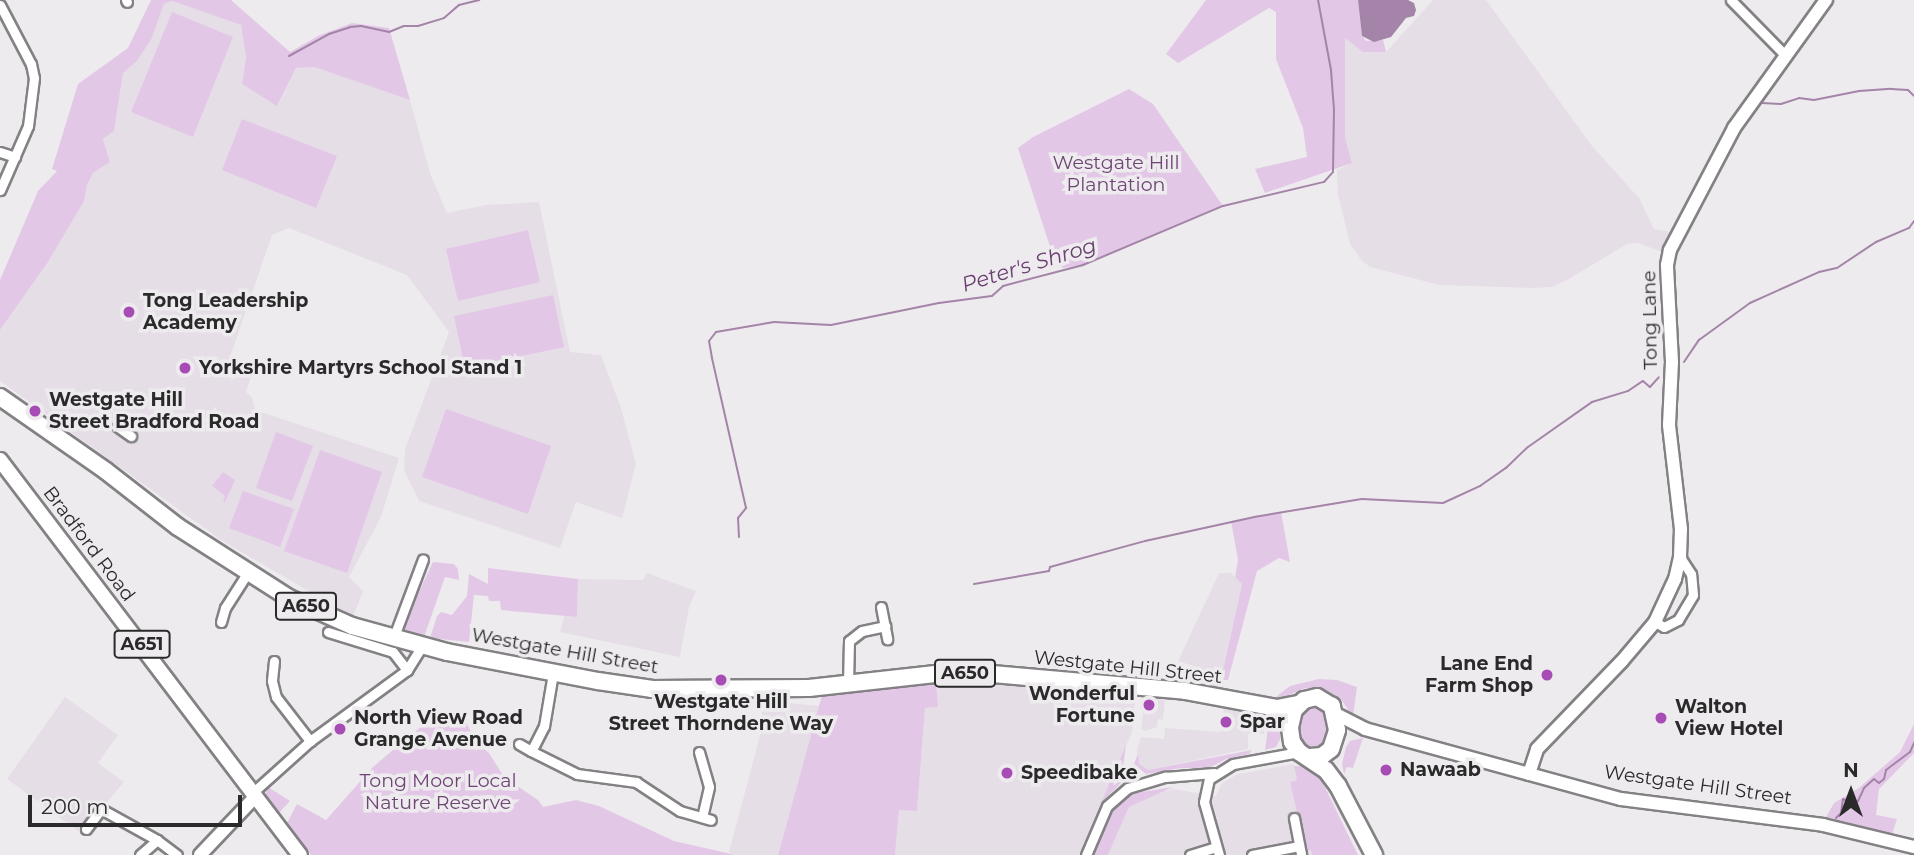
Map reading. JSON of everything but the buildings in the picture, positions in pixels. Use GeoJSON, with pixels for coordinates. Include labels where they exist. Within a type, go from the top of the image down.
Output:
{"type":"FeatureCollection","features":[{"type":"Feature","properties":{"kind":"highway","name":"Westgate Hill Street"},"geometry":{"type":"LineString","coordinates":[[4,402],[106,471],[178,527],[289,598],[352,626],[422,646],[622,685],[691,690],[848,684],[935,674],[981,673],[1174,690],[1277,708],[1298,704]]}},
{"type":"Feature","properties":{"kind":"highway","name":"A650"},"geometry":{"type":"LineString","coordinates":[[1298,704],[1317,697],[1328,702],[1336,714]]}},
{"type":"Feature","properties":{"kind":"highway"},"geometry":{"type":"LineString","coordinates":[[1290,733],[1298,704]]}},
{"type":"Feature","properties":{"kind":"highway"},"geometry":{"type":"LineString","coordinates":[[1277,708],[1304,755],[1326,770],[1338,786],[1374,855]]}},
{"type":"Feature","properties":{"kind":"highway"},"geometry":{"type":"LineString","coordinates":[[1336,714],[1334,744],[1338,786]]}},
{"type":"Feature","properties":{"kind":"highway"},"geometry":{"type":"LineString","coordinates":[[1304,755],[1322,756],[1334,744]]}},
{"type":"Feature","properties":{"kind":"main road","name":"Bradford Road"},"geometry":{"type":"LineString","coordinates":[[0,460],[300,855]]}},
{"type":"Feature","properties":{"kind":"street"},"geometry":{"type":"LineString","coordinates":[[1731,0],[1785,55]]}},
{"type":"Feature","properties":{"kind":"street","name":"Tong Lane"},"geometry":{"type":"LineString","coordinates":[[1529,774],[1537,749],[1655,622],[1669,596],[1680,557],[1681,529],[1669,425],[1672,362],[1667,265],[1670,250],[1734,128],[1826,0]]}},
{"type":"Feature","properties":{"kind":"street"},"geometry":{"type":"LineString","coordinates":[[0,5],[31,64],[34,78],[28,126],[0,190]]}},
{"type":"Feature","properties":{"kind":"street"},"geometry":{"type":"LineString","coordinates":[[0,152],[15,157]]}},
{"type":"Feature","properties":{"kind":"street"},"geometry":{"type":"LineString","coordinates":[[118,427],[131,436]]}},
{"type":"Feature","properties":{"kind":"street","name":"Tong Lane"},"geometry":{"type":"LineString","coordinates":[[1655,622],[1664,627],[1678,620],[1693,596],[1691,574],[1680,557]]}},
{"type":"Feature","properties":{"kind":"street"},"geometry":{"type":"LineString","coordinates":[[393,639],[423,559]]}},
{"type":"Feature","properties":{"kind":"street"},"geometry":{"type":"LineString","coordinates":[[221,622],[225,608],[248,572]]}},
{"type":"Feature","properties":{"kind":"street"},"geometry":{"type":"LineString","coordinates":[[881,607],[887,639]]}},
{"type":"Feature","properties":{"kind":"street"},"geometry":{"type":"LineString","coordinates":[[848,684],[849,641],[862,631],[885,626]]}},
{"type":"Feature","properties":{"kind":"street"},"geometry":{"type":"LineString","coordinates":[[328,632],[394,652],[407,670]]}},
{"type":"Feature","properties":{"kind":"street"},"geometry":{"type":"LineString","coordinates":[[200,855],[253,796],[310,741],[407,670],[422,646]]}},
{"type":"Feature","properties":{"kind":"street"},"geometry":{"type":"LineString","coordinates":[[274,661],[272,681],[276,697],[310,741]]}},
{"type":"Feature","properties":{"kind":"street"},"geometry":{"type":"LineString","coordinates":[[531,751],[544,726],[553,673]]}},
{"type":"Feature","properties":{"kind":"street","name":"Westgate Hill Street"},"geometry":{"type":"LineString","coordinates":[[1336,714],[1365,729],[1621,799],[1823,825],[1914,847]]}},
{"type":"Feature","properties":{"kind":"street"},"geometry":{"type":"LineString","coordinates":[[1334,744],[1350,730],[1365,729]]}},
{"type":"Feature","properties":{"kind":"street"},"geometry":{"type":"LineString","coordinates":[[1274,755],[1290,733]]}},
{"type":"Feature","properties":{"kind":"street"},"geometry":{"type":"LineString","coordinates":[[519,744],[577,774],[636,782],[676,809],[706,818],[709,786],[699,752]]}},
{"type":"Feature","properties":{"kind":"street"},"geometry":{"type":"LineString","coordinates":[[1086,855],[1107,806],[1128,788],[1165,776],[1214,773],[1233,764],[1274,755],[1304,755]]}},
{"type":"Feature","properties":{"kind":"street"},"geometry":{"type":"LineString","coordinates":[[1190,855],[1217,851],[1205,807],[1206,786],[1214,773]]}},
{"type":"Feature","properties":{"kind":"street"},"geometry":{"type":"LineString","coordinates":[[1182,775],[1206,786]]}},
{"type":"Feature","properties":{"kind":"street"},"geometry":{"type":"LineString","coordinates":[[86,829],[100,810],[157,840],[177,855]]}},
{"type":"Feature","properties":{"kind":"street"},"geometry":{"type":"LineString","coordinates":[[1252,855],[1300,850],[1294,818]]}},
{"type":"Feature","properties":{"kind":"street"},"geometry":{"type":"LineString","coordinates":[[140,855],[157,840]]}},
{"type":"Feature","properties":{"kind":"shaded area"},"geometry":{"type":"Polygon","coordinates":[[[1358,0],[1408,0],[1414,3],[1416,10],[1414,16],[1406,18],[1391,37],[1374,42],[1362,36],[1358,0]]]}},
{"type":"Feature","properties":{"kind":"shaded area"},"geometry":{"type":"Polygon","coordinates":[[[1433,0],[1486,0],[1592,146],[1639,198],[1654,229],[1671,232],[1662,252],[1638,243],[1627,244],[1567,280],[1552,287],[1533,288],[1439,285],[1370,267],[1362,261],[1350,244],[1338,195],[1337,170],[1352,163],[1345,137],[1345,37],[1386,52],[1433,0]]]}},
{"type":"Feature","properties":{"kind":"shaded area","name":"Tong Leadership Academy"},"geometry":{"type":"Polygon","coordinates":[[[172,1],[241,25],[246,57],[242,84],[278,105],[296,68],[314,67],[410,100],[430,173],[447,213],[486,205],[539,202],[570,352],[601,355],[621,408],[636,464],[622,518],[576,502],[560,548],[419,501],[404,470],[405,449],[449,332],[407,275],[289,228],[272,235],[230,357],[255,366],[246,392],[252,397],[255,410],[399,458],[381,517],[349,577],[363,591],[353,617],[221,540],[0,381],[0,330],[48,262],[83,201],[93,173],[110,162],[103,139],[114,131],[123,73],[137,61],[151,40],[164,4],[172,1]]]}},
{"type":"Feature","properties":{"kind":"shaded area"},"geometry":{"type":"Polygon","coordinates":[[[647,573],[696,591],[689,607],[680,657],[560,632],[564,616],[577,617],[578,579],[643,580],[647,573]]]}},
{"type":"Feature","properties":{"kind":"shaded area"},"geometry":{"type":"Polygon","coordinates":[[[1219,573],[1231,573],[1242,584],[1219,690],[1202,687],[1203,669],[1178,661],[1219,573]]]}},
{"type":"Feature","properties":{"kind":"shaded area"},"geometry":{"type":"Polygon","coordinates":[[[981,680],[1136,691],[1132,732],[1079,855],[895,855],[899,810],[917,811],[925,708],[937,707],[936,682],[981,680]]]}},
{"type":"Feature","properties":{"kind":"shaded area"},"geometry":{"type":"Polygon","coordinates":[[[65,697],[118,735],[98,763],[124,782],[104,806],[101,805],[81,833],[7,779],[65,697]]]}},
{"type":"Feature","properties":{"kind":"shaded area"},"geometry":{"type":"Polygon","coordinates":[[[1145,698],[1165,700],[1163,720],[1158,719],[1157,727],[1145,731],[1141,729],[1145,698]]]}},
{"type":"Feature","properties":{"kind":"shaded area"},"geometry":{"type":"Polygon","coordinates":[[[762,703],[819,706],[778,855],[736,855],[729,852],[762,728],[762,703]]]}},
{"type":"Feature","properties":{"kind":"shaded area"},"geometry":{"type":"Polygon","coordinates":[[[1224,708],[1267,716],[1264,734],[1248,734],[1248,749],[1148,770],[1139,764],[1137,750],[1141,737],[1164,739],[1165,728],[1221,732],[1224,708]]]}},
{"type":"Feature","properties":{"kind":"shaded area"},"geometry":{"type":"Polygon","coordinates":[[[1294,764],[1297,780],[1290,782],[1306,850],[1311,850],[1312,855],[1108,855],[1129,807],[1147,796],[1173,789],[1216,796],[1222,783],[1238,774],[1294,764]]]}},
{"type":"Feature","properties":{"kind":"green space"},"geometry":{"type":"Polygon","coordinates":[[[151,0],[231,0],[290,52],[318,36],[352,23],[389,28],[410,100],[314,67],[296,68],[277,106],[242,84],[246,57],[241,25],[172,1],[164,4],[151,40],[137,61],[123,73],[114,131],[103,139],[110,162],[93,173],[84,201],[48,262],[0,330],[0,280],[38,191],[57,171],[52,169],[78,84],[128,48],[151,0]]]}},
{"type":"Feature","properties":{"kind":"green space"},"geometry":{"type":"Polygon","coordinates":[[[1206,0],[1358,0],[1362,36],[1366,41],[1383,40],[1386,52],[1363,52],[1345,38],[1345,137],[1352,163],[1265,193],[1255,169],[1307,157],[1303,128],[1276,59],[1276,12],[1269,8],[1178,63],[1166,54],[1206,0]]]}},
{"type":"Feature","properties":{"kind":"green space"},"geometry":{"type":"Polygon","coordinates":[[[172,12],[233,37],[193,137],[131,112],[172,12]]]}},
{"type":"Feature","properties":{"kind":"green space","name":"Westgate Hill Plantation"},"geometry":{"type":"Polygon","coordinates":[[[1129,89],[1153,104],[1223,206],[1083,265],[1063,268],[1053,256],[1018,148],[1033,137],[1129,89]]]}},
{"type":"Feature","properties":{"kind":"green space"},"geometry":{"type":"Polygon","coordinates":[[[242,119],[337,156],[316,208],[222,170],[242,119]]]}},
{"type":"Feature","properties":{"kind":"green space"},"geometry":{"type":"Polygon","coordinates":[[[528,230],[540,282],[458,301],[446,249],[528,230]]]}},
{"type":"Feature","properties":{"kind":"green space"},"geometry":{"type":"Polygon","coordinates":[[[553,295],[564,347],[465,368],[454,316],[553,295]]]}},
{"type":"Feature","properties":{"kind":"green space"},"geometry":{"type":"Polygon","coordinates":[[[446,409],[551,446],[528,514],[422,477],[446,409]]]}},
{"type":"Feature","properties":{"kind":"green space"},"geometry":{"type":"Polygon","coordinates":[[[276,432],[313,446],[292,501],[256,488],[276,432]]]}},
{"type":"Feature","properties":{"kind":"green space"},"geometry":{"type":"Polygon","coordinates":[[[320,450],[382,472],[347,573],[284,551],[320,450]]]}},
{"type":"Feature","properties":{"kind":"green space"},"geometry":{"type":"Polygon","coordinates":[[[223,472],[235,480],[225,502],[225,496],[212,486],[223,472]]]}},
{"type":"Feature","properties":{"kind":"green space"},"geometry":{"type":"Polygon","coordinates":[[[243,491],[294,509],[280,547],[229,528],[243,491]]]}},
{"type":"Feature","properties":{"kind":"green space"},"geometry":{"type":"Polygon","coordinates":[[[1281,512],[1290,562],[1279,558],[1257,571],[1228,680],[1221,680],[1242,584],[1235,577],[1238,560],[1231,521],[1281,512]]]}},
{"type":"Feature","properties":{"kind":"green space"},"geometry":{"type":"Polygon","coordinates":[[[433,562],[454,564],[458,569],[459,580],[445,577],[424,637],[400,632],[433,562]]]}},
{"type":"Feature","properties":{"kind":"green space"},"geometry":{"type":"Polygon","coordinates":[[[488,568],[578,579],[577,617],[501,610],[500,601],[489,601],[488,596],[474,595],[469,642],[430,638],[437,616],[441,612],[452,615],[467,596],[469,574],[488,584],[488,568]]]}},
{"type":"Feature","properties":{"kind":"green space"},"geometry":{"type":"Polygon","coordinates":[[[1319,679],[1337,680],[1357,687],[1353,717],[1340,698],[1321,688],[1305,688],[1285,697],[1276,697],[1290,686],[1319,679]]]}},
{"type":"Feature","properties":{"kind":"green space"},"geometry":{"type":"Polygon","coordinates":[[[936,682],[938,707],[925,708],[917,811],[899,810],[895,855],[778,855],[822,695],[936,682]]]}},
{"type":"Feature","properties":{"kind":"green space"},"geometry":{"type":"Polygon","coordinates":[[[1317,704],[1328,713],[1331,734],[1321,749],[1309,751],[1300,744],[1297,729],[1302,709],[1317,704]]]}},
{"type":"Feature","properties":{"kind":"green space","name":"Tong Moor Local Nature Reserve"},"geometry":{"type":"Polygon","coordinates":[[[464,718],[477,743],[489,753],[504,777],[538,800],[543,807],[576,800],[599,806],[674,841],[736,855],[311,855],[286,825],[297,804],[326,820],[373,767],[425,724],[464,718]]]}},
{"type":"Feature","properties":{"kind":"green space"},"geometry":{"type":"Polygon","coordinates":[[[1269,721],[1281,725],[1284,732],[1276,747],[1265,750],[1269,721]]]}},
{"type":"Feature","properties":{"kind":"green space"},"geometry":{"type":"Polygon","coordinates":[[[1914,724],[1914,753],[1879,789],[1876,815],[1897,819],[1892,834],[1825,819],[1834,803],[1859,788],[1900,752],[1914,724]]]}},
{"type":"Feature","properties":{"kind":"green space"},"geometry":{"type":"Polygon","coordinates":[[[1363,738],[1353,768],[1347,767],[1344,774],[1342,764],[1346,747],[1350,741],[1363,738]]]}},
{"type":"Feature","properties":{"kind":"green space"},"geometry":{"type":"Polygon","coordinates":[[[1126,745],[1121,783],[1101,803],[1126,745]]]}},
{"type":"Feature","properties":{"kind":"green space"},"geometry":{"type":"Polygon","coordinates":[[[1252,750],[1249,754],[1226,759],[1209,768],[1181,768],[1146,774],[1134,764],[1138,754],[1139,764],[1148,770],[1252,750]]]}},
{"type":"Feature","properties":{"kind":"green space"},"geometry":{"type":"Polygon","coordinates":[[[1294,766],[1301,766],[1319,775],[1358,855],[1312,855],[1311,850],[1306,851],[1290,782],[1297,780],[1294,766]]]}},
{"type":"Feature","properties":{"kind":"green space"},"geometry":{"type":"Polygon","coordinates":[[[268,787],[290,801],[277,815],[264,799],[268,787]]]}},
{"type":"Feature","properties":{"kind":"green space"},"geometry":{"type":"Polygon","coordinates":[[[1173,787],[1129,807],[1108,855],[1093,855],[1113,808],[1129,794],[1173,787]]]}},
{"type":"Feature","properties":{"kind":"waterway"},"geometry":{"type":"LineString","coordinates":[[289,56],[329,34],[350,27],[361,26],[389,32],[404,26],[418,26],[444,18],[459,5],[479,0]]}},
{"type":"Feature","properties":{"kind":"waterway","name":"Peter's Shrog"},"geometry":{"type":"LineString","coordinates":[[739,537],[738,518],[746,508],[709,341],[716,332],[774,322],[831,325],[939,303],[992,296],[1003,286],[1083,265],[1223,206],[1324,182],[1333,172],[1334,110],[1331,70],[1318,0]]}},
{"type":"Feature","properties":{"kind":"waterway"},"geometry":{"type":"LineString","coordinates":[[1762,103],[1781,104],[1799,98],[1814,100],[1859,91],[1891,89],[1908,90],[1914,96]]}},
{"type":"Feature","properties":{"kind":"waterway"},"geometry":{"type":"LineString","coordinates":[[1684,362],[1699,340],[1750,303],[1819,272],[1837,268],[1876,242],[1909,228],[1914,221]]}},
{"type":"Feature","properties":{"kind":"waterway"},"geometry":{"type":"LineString","coordinates":[[974,584],[1049,571],[1050,567],[1145,541],[1254,517],[1362,499],[1443,503],[1480,486],[1506,468],[1528,447],[1592,402],[1628,391],[1643,381],[1650,387],[1659,377]]}},
{"type":"Feature","properties":{"kind":"waterway"},"geometry":{"type":"LineString","coordinates":[[1836,818],[1841,813],[1843,799],[1853,804],[1858,801],[1864,788],[1874,779],[1879,783],[1884,779],[1886,770],[1910,752],[1914,743]]}},
{"type":"Feature","properties":{"kind":"place","name":"Tong Leadership Academy"},"geometry":{"type":"Point","coordinates":[129,312]}},
{"type":"Feature","properties":{"kind":"place","name":"Yorkshire Martyrs School Stand 1"},"geometry":{"type":"Point","coordinates":[185,368]}},
{"type":"Feature","properties":{"kind":"place","name":"Westgate Hill Street Bradford Road"},"geometry":{"type":"Point","coordinates":[35,411]}},
{"type":"Feature","properties":{"kind":"place","name":"Lane End Farm Shop"},"geometry":{"type":"Point","coordinates":[1547,675]}},
{"type":"Feature","properties":{"kind":"place","name":"Westgate Hill Street Thorndene Way"},"geometry":{"type":"Point","coordinates":[721,680]}},
{"type":"Feature","properties":{"kind":"place","name":"Wonderful Fortune"},"geometry":{"type":"Point","coordinates":[1149,705]}},
{"type":"Feature","properties":{"kind":"place","name":"Walton View Hotel"},"geometry":{"type":"Point","coordinates":[1661,718]}},
{"type":"Feature","properties":{"kind":"place","name":"Spar"},"geometry":{"type":"Point","coordinates":[1226,722]}},
{"type":"Feature","properties":{"kind":"place","name":"North View Road Grange Avenue"},"geometry":{"type":"Point","coordinates":[340,729]}},
{"type":"Feature","properties":{"kind":"place","name":"Nawaab"},"geometry":{"type":"Point","coordinates":[1386,770]}},
{"type":"Feature","properties":{"kind":"place","name":"Speedibake"},"geometry":{"type":"Point","coordinates":[1007,773]}}]}
